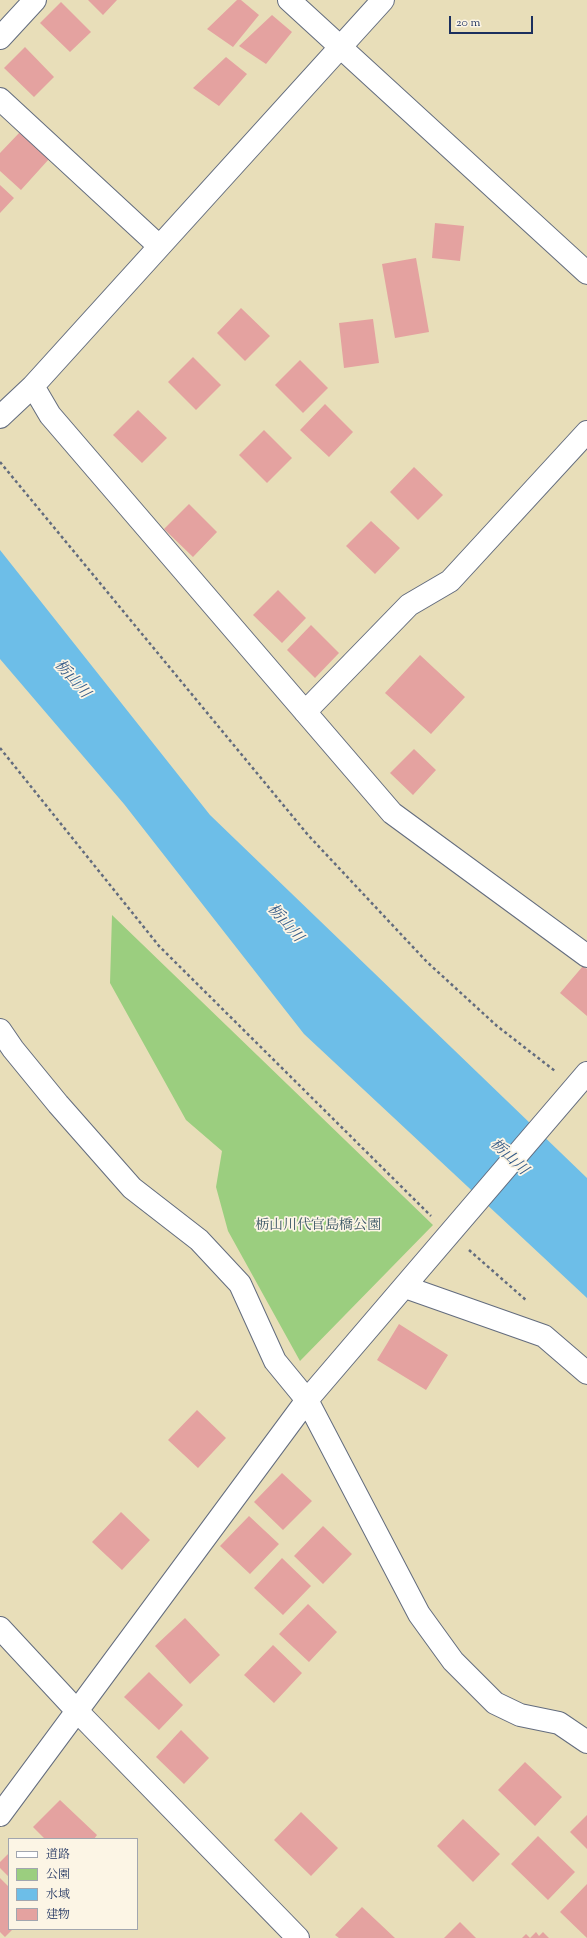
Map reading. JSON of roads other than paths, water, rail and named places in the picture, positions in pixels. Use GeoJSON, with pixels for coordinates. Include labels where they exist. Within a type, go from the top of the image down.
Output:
{"type":"FeatureCollection","features":[{"type":"Feature","properties":{"kind":"street"},"geometry":{"type":"LineString","coordinates":[[0,38],[35,0]]}},
{"type":"Feature","properties":{"kind":"street"},"geometry":{"type":"LineString","coordinates":[[289,0],[587,272]]}},
{"type":"Feature","properties":{"kind":"street"},"geometry":{"type":"LineString","coordinates":[[0,417],[33,386],[383,0]]}},
{"type":"Feature","properties":{"kind":"street"},"geometry":{"type":"LineString","coordinates":[[0,99],[159,246]]}},
{"type":"Feature","properties":{"kind":"street"},"geometry":{"type":"LineString","coordinates":[[33,386],[50,415],[392,813],[587,956]]}},
{"type":"Feature","properties":{"kind":"street"},"geometry":{"type":"LineString","coordinates":[[305,712],[409,605],[450,581],[587,432]]}},
{"type":"Feature","properties":{"kind":"street"},"geometry":{"type":"LineString","coordinates":[[0,1030],[6,1055],[58,1104],[132,1188],[199,1240],[240,1284],[275,1361],[307,1400],[419,1614],[453,1661],[496,1704],[520,1715],[559,1723],[587,1742]]}},
{"type":"Feature","properties":{"kind":"street"},"geometry":{"type":"LineString","coordinates":[[0,1815],[78,1712],[307,1400],[450,1234],[583,1086]]}},
{"type":"Feature","properties":{"kind":"street"},"geometry":{"type":"LineString","coordinates":[[405,1287],[544,1336],[587,1373]]}},
{"type":"Feature","properties":{"kind":"street"},"geometry":{"type":"LineString","coordinates":[[0,1628],[78,1712],[298,1938]]}},
{"type":"Feature","properties":{"kind":"water","name":"栃山川"},"geometry":{"type":"Polygon","coordinates":[[[0,550],[210,815],[587,1178],[587,1298],[304,1034],[124,804],[0,659],[0,550]]]}},
{"type":"Feature","properties":{"kind":"park label","name":"栃山川代官島橋公園"},"geometry":{"type":"Point","coordinates":[318,1227]}}]}
